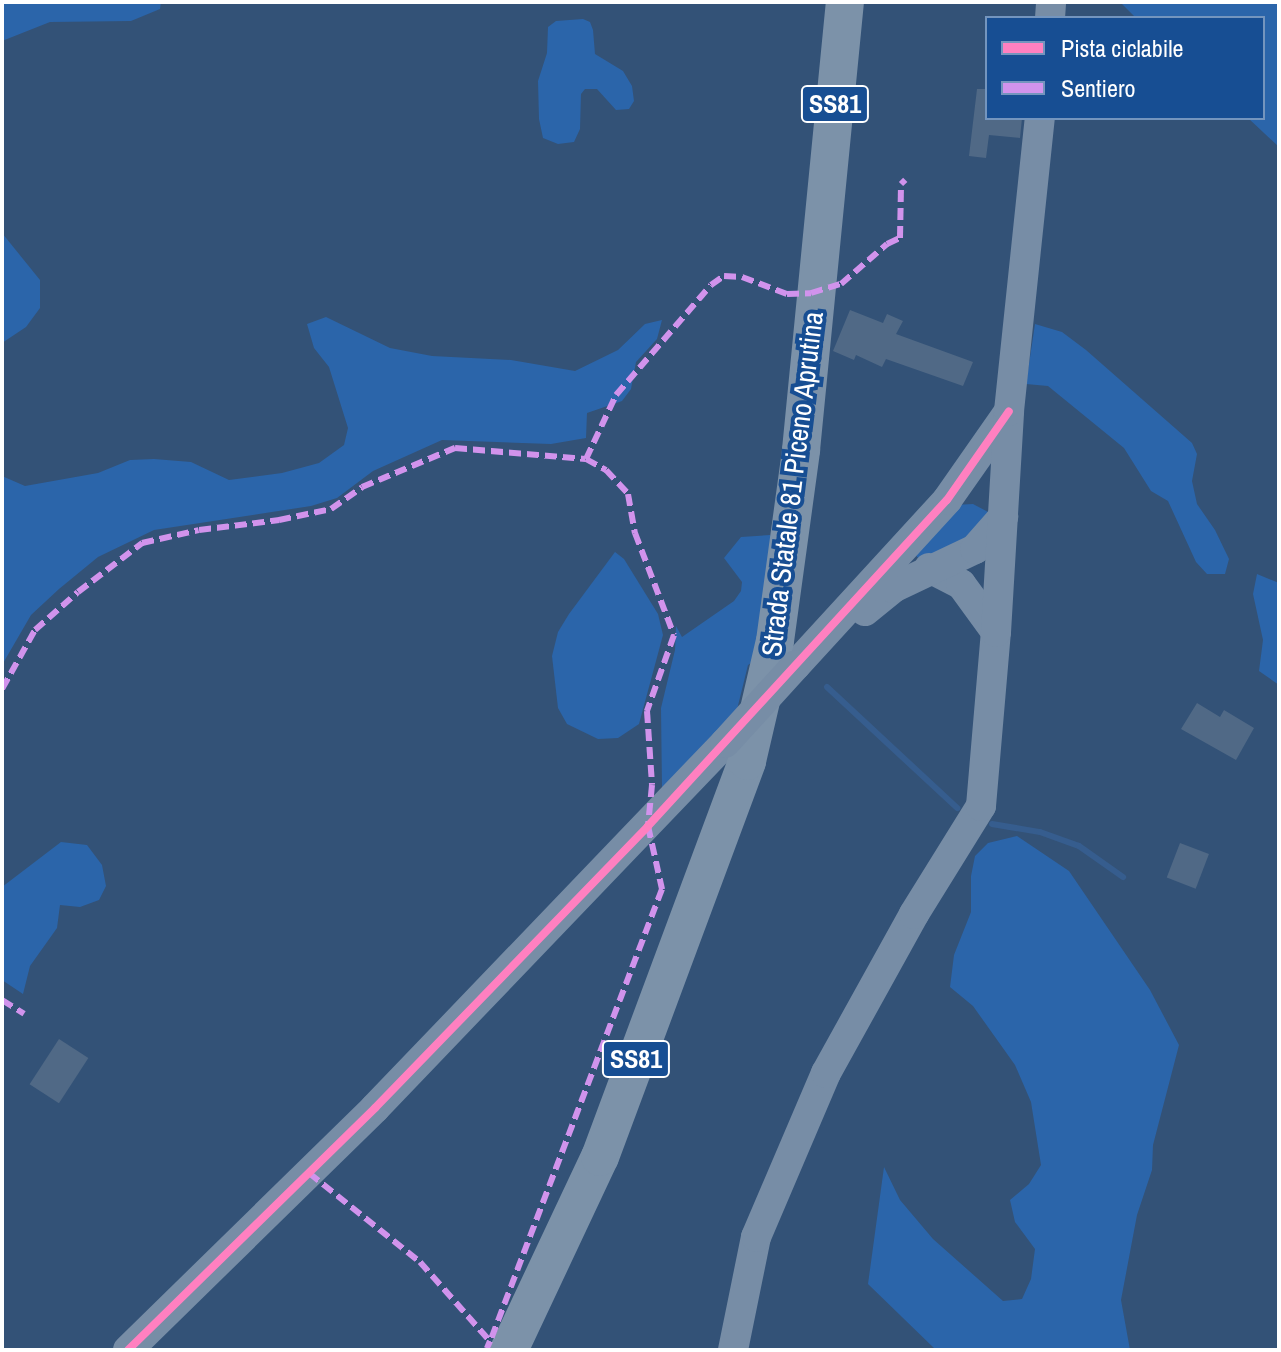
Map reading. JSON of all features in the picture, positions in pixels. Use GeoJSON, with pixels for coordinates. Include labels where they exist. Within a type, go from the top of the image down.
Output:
{"type":"FeatureCollection","features":[{"type":"Feature","properties":{"kind":"highway"},"geometry":{"type":"LineString","coordinates":[[823,2],[826,20],[816,173],[825,206]]}},
{"type":"Feature","properties":{"kind":"highway","name":"Strada Statale 81 Piceno Aprutina"},"geometry":{"type":"LineString","coordinates":[[509,1350],[600,1157],[747,761],[779,612],[801,450],[845,2]]}},
{"type":"Feature","properties":{"kind":"street"},"geometry":{"type":"LineString","coordinates":[[733,1350],[756,1237],[826,1073],[914,914],[981,806],[996,632],[1009,411],[1040,120]]}},
{"type":"Feature","properties":{"kind":"street"},"geometry":{"type":"LineString","coordinates":[[128,1350],[375,1108],[725,743],[947,500],[1009,411]]}},
{"type":"Feature","properties":{"kind":"street"},"geometry":{"type":"LineString","coordinates":[[947,500],[963,495],[975,498],[1003,517]]}},
{"type":"Feature","properties":{"kind":"street"},"geometry":{"type":"LineString","coordinates":[[796,665],[893,588],[929,568],[954,562],[975,549],[1003,517]]}},
{"type":"Feature","properties":{"kind":"street"},"geometry":{"type":"LineString","coordinates":[[929,568],[961,584],[996,632]]}},
{"type":"Feature","properties":{"kind":"shaded area"},"geometry":{"type":"Polygon","coordinates":[[[2,2],[161,2],[160,9],[131,21],[50,22],[2,41],[2,2]]]}},
{"type":"Feature","properties":{"kind":"shaded area"},"geometry":{"type":"Polygon","coordinates":[[[1120,2],[1279,2],[1279,147],[1250,120],[1265,120],[1265,16],[1134,16],[1120,2]]]}},
{"type":"Feature","properties":{"kind":"shaded area"},"geometry":{"type":"Polygon","coordinates":[[[583,19],[590,22],[593,30],[595,54],[623,71],[632,86],[634,101],[629,109],[616,110],[597,89],[585,89],[581,94],[580,129],[574,142],[558,144],[543,138],[539,119],[538,81],[547,53],[548,27],[556,21],[583,19]]]}},
{"type":"Feature","properties":{"kind":"shaded area"},"geometry":{"type":"Polygon","coordinates":[[[2,233],[40,280],[40,308],[26,327],[2,343],[2,233]]]}},
{"type":"Feature","properties":{"kind":"shaded area"},"geometry":{"type":"Polygon","coordinates":[[[326,317],[390,348],[432,356],[511,360],[575,371],[618,350],[645,324],[662,320],[657,339],[636,362],[631,389],[622,401],[587,413],[586,438],[551,444],[442,440],[373,471],[337,498],[311,506],[154,530],[98,557],[59,589],[31,615],[2,665],[2,476],[25,486],[98,473],[130,460],[154,459],[191,462],[229,480],[282,473],[319,463],[344,445],[348,428],[329,367],[314,348],[307,324],[326,317]]]}},
{"type":"Feature","properties":{"kind":"shaded area"},"geometry":{"type":"Polygon","coordinates":[[[1035,324],[1062,332],[1086,350],[1192,443],[1197,454],[1192,481],[1197,504],[1215,530],[1229,559],[1225,574],[1207,574],[1196,562],[1168,501],[1151,491],[1124,448],[1048,386],[1026,384],[1035,324]]]}},
{"type":"Feature","properties":{"kind":"shaded area"},"geometry":{"type":"Polygon","coordinates":[[[973,504],[990,513],[988,529],[921,559],[917,557],[915,552],[954,505],[973,504]]]}},
{"type":"Feature","properties":{"kind":"shaded area"},"geometry":{"type":"Polygon","coordinates":[[[770,535],[780,546],[763,656],[748,665],[731,734],[662,788],[661,708],[675,650],[676,626],[682,637],[734,601],[741,591],[742,582],[724,558],[741,537],[770,535]]]}},
{"type":"Feature","properties":{"kind":"shaded area"},"geometry":{"type":"Polygon","coordinates":[[[615,552],[624,559],[658,614],[663,635],[639,724],[618,738],[598,739],[567,724],[558,708],[552,656],[558,632],[615,552]]]}},
{"type":"Feature","properties":{"kind":"shaded area"},"geometry":{"type":"Polygon","coordinates":[[[1257,574],[1279,583],[1279,685],[1259,671],[1263,640],[1253,594],[1257,574]]]}},
{"type":"Feature","properties":{"kind":"shaded area"},"geometry":{"type":"Polygon","coordinates":[[[1017,836],[1069,871],[1150,990],[1179,1045],[1153,1145],[1152,1170],[1137,1215],[1121,1300],[1130,1350],[936,1350],[868,1284],[884,1167],[900,1200],[933,1239],[1003,1301],[1022,1299],[1031,1279],[1035,1249],[1015,1222],[1010,1200],[1029,1184],[1041,1165],[1031,1102],[1015,1065],[973,1006],[950,987],[954,955],[971,912],[971,876],[975,856],[988,843],[1017,836]]]}},
{"type":"Feature","properties":{"kind":"shaded area"},"geometry":{"type":"Polygon","coordinates":[[[61,842],[87,845],[102,865],[106,886],[99,900],[80,907],[60,905],[57,928],[30,966],[23,994],[2,980],[2,887],[61,842]]]}},
{"type":"Feature","properties":{"kind":"building"},"geometry":{"type":"Polygon","coordinates":[[[977,89],[985,89],[985,120],[1022,120],[1020,138],[989,135],[986,158],[969,156],[977,89]]]}},
{"type":"Feature","properties":{"kind":"building"},"geometry":{"type":"Polygon","coordinates":[[[850,310],[883,323],[887,314],[903,321],[896,334],[973,362],[963,386],[886,359],[882,367],[856,355],[854,360],[833,351],[850,310]]]}},
{"type":"Feature","properties":{"kind":"building"},"geometry":{"type":"Polygon","coordinates":[[[1197,703],[1220,717],[1224,710],[1254,728],[1236,760],[1181,729],[1197,703]]]}},
{"type":"Feature","properties":{"kind":"building"},"geometry":{"type":"Polygon","coordinates":[[[1180,843],[1209,854],[1196,889],[1167,878],[1180,843]]]}},
{"type":"Feature","properties":{"kind":"building"},"geometry":{"type":"Polygon","coordinates":[[[59,1039],[88,1058],[59,1103],[30,1084],[59,1039]]]}},
{"type":"Feature","properties":{"kind":"waterway"},"geometry":{"type":"LineString","coordinates":[[827,687],[957,808]]}},
{"type":"Feature","properties":{"kind":"waterway"},"geometry":{"type":"LineString","coordinates":[[992,824],[1040,832],[1079,846],[1123,877]]}},
{"type":"Feature","properties":{"kind":"marked path"},"geometry":{"type":"LineString","coordinates":[[586,459],[616,395],[711,285],[724,276],[742,277],[787,294],[811,293],[841,284],[887,244],[900,238],[901,184],[905,180]]}},
{"type":"Feature","properties":{"kind":"marked path"},"geometry":{"type":"LineString","coordinates":[[2,689],[35,630],[142,543],[199,530],[279,520],[331,509],[362,487],[455,448],[586,459],[606,470],[628,494],[635,533],[674,635],[647,711],[652,785],[648,826],[662,889],[490,1341]]}},
{"type":"Feature","properties":{"kind":"marked path"},"geometry":{"type":"LineString","coordinates":[[2,1000],[24,1014]]}},
{"type":"Feature","properties":{"kind":"marked path"},"geometry":{"type":"LineString","coordinates":[[309,1173],[420,1262],[490,1341],[487,1348]]}},
{"type":"Feature","properties":{"kind":"cycle path"},"geometry":{"type":"LineString","coordinates":[[128,1350],[375,1108],[648,826],[947,500],[1009,411]]}}]}
